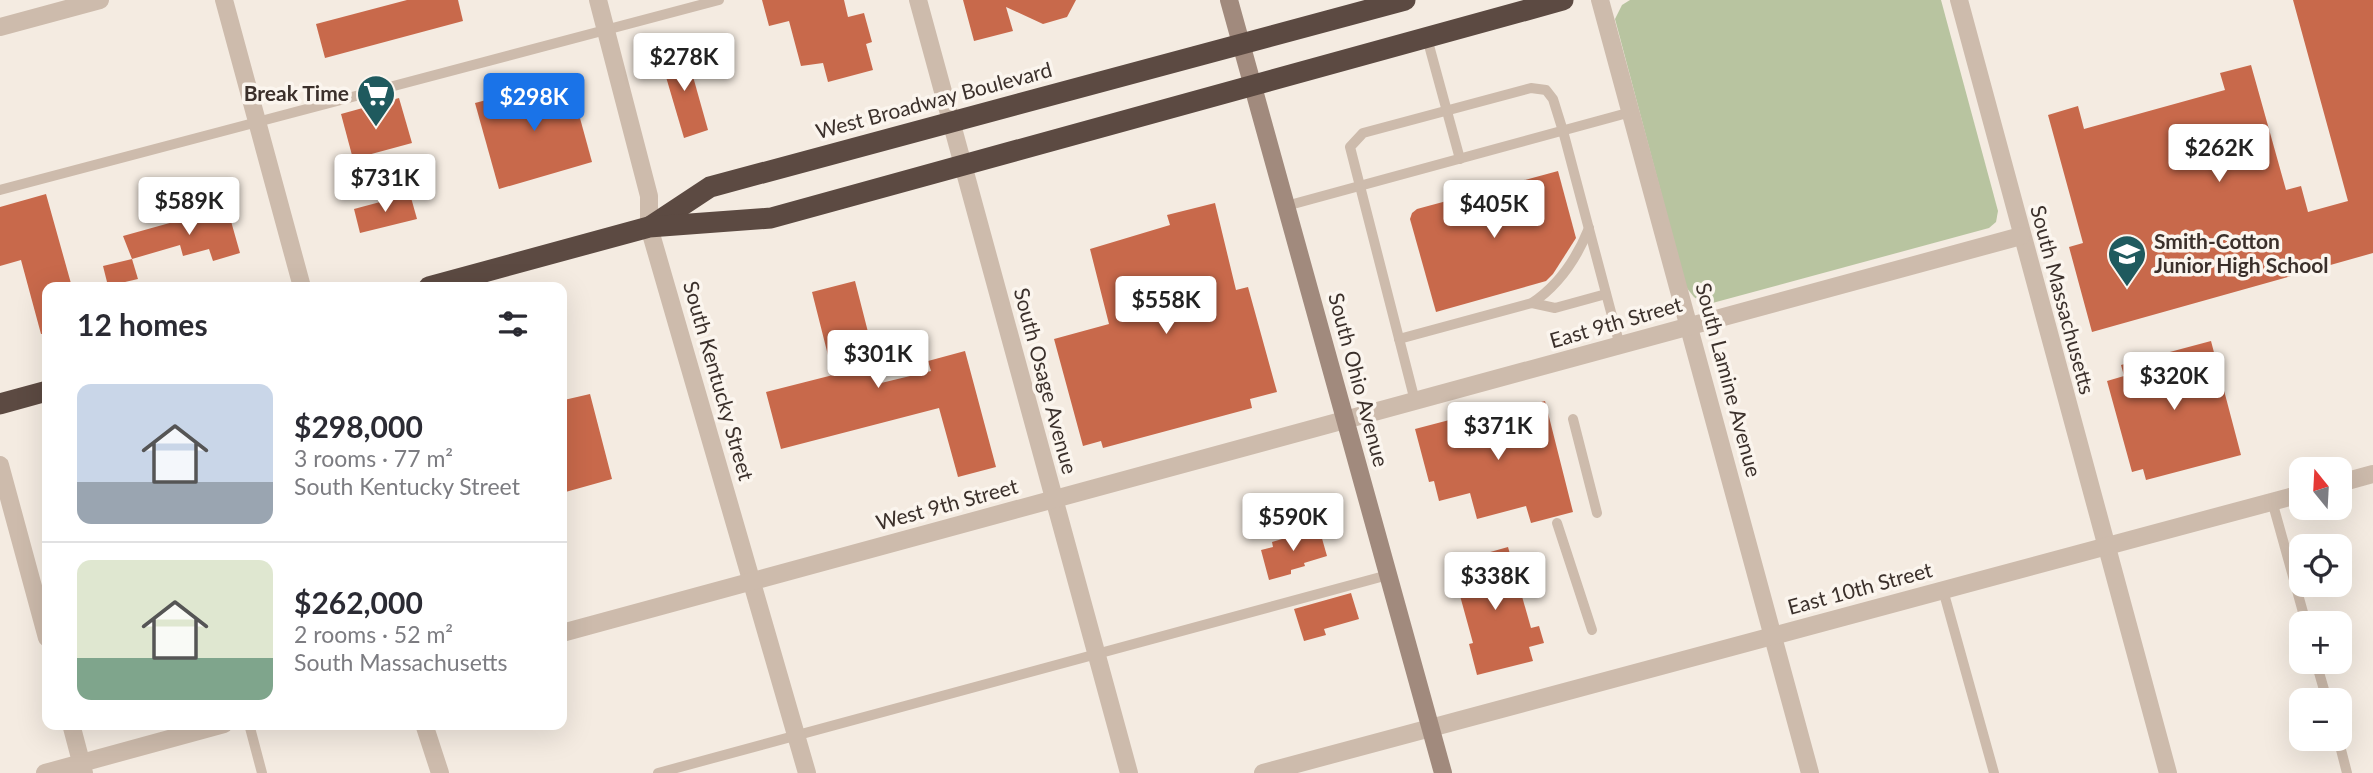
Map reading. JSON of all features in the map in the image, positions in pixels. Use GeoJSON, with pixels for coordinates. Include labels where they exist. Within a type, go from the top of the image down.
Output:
{"type":"FeatureCollection","features":[{"type":"Feature","properties":{"kind":"highway","name":"West Broadway Boulevard"},"geometry":{"type":"LineString","coordinates":[[649,228],[710,187],[1405,0]]}},
{"type":"Feature","properties":{"kind":"highway","name":"West Broadway Boulevard"},"geometry":{"type":"LineString","coordinates":[[448,282],[649,228],[771,218],[1563,0]]}},
{"type":"Feature","properties":{"kind":"highway"},"geometry":{"type":"LineString","coordinates":[[0,404],[42,392]]}},
{"type":"Feature","properties":{"kind":"main road","name":"South Ohio Avenue"},"geometry":{"type":"LineString","coordinates":[[1229,0],[1443,773]]}},
{"type":"Feature","properties":{"kind":"street"},"geometry":{"type":"LineString","coordinates":[[0,27],[100,0]]}},
{"type":"Feature","properties":{"kind":"street"},"geometry":{"type":"LineString","coordinates":[[225,0],[301,282]]}},
{"type":"Feature","properties":{"kind":"street","name":"South Kentucky Street"},"geometry":{"type":"LineString","coordinates":[[598,0],[649,197],[649,228],[799,735],[807,773]]}},
{"type":"Feature","properties":{"kind":"street","name":"South Osage Avenue"},"geometry":{"type":"LineString","coordinates":[[918,0],[1129,773]]}},
{"type":"Feature","properties":{"kind":"street","name":"South Lamine Avenue"},"geometry":{"type":"LineString","coordinates":[[1600,0],[1810,773]]}},
{"type":"Feature","properties":{"kind":"street","name":"South Massachusetts"},"geometry":{"type":"LineString","coordinates":[[1959,0],[2168,773]]}},
{"type":"Feature","properties":{"kind":"street","name":"East 9th Street"},"geometry":{"type":"LineString","coordinates":[[1345,421],[2021,236]]}},
{"type":"Feature","properties":{"kind":"street","name":"West 9th Street"},"geometry":{"type":"LineString","coordinates":[[567,632],[1345,421]]}},
{"type":"Feature","properties":{"kind":"street"},"geometry":{"type":"LineString","coordinates":[[0,465],[42,620]]}},
{"type":"Feature","properties":{"kind":"street"},"geometry":{"type":"LineString","coordinates":[[2352,480],[2373,474]]}},
{"type":"Feature","properties":{"kind":"street","name":"East 10th Street"},"geometry":{"type":"LineString","coordinates":[[1263,773],[2289,497]]}},
{"type":"Feature","properties":{"kind":"street"},"geometry":{"type":"LineString","coordinates":[[73,730],[83,768]]}},
{"type":"Feature","properties":{"kind":"street"},"geometry":{"type":"LineString","coordinates":[[45,773],[83,768],[205,730]]}},
{"type":"Feature","properties":{"kind":"street"},"geometry":{"type":"LineString","coordinates":[[426,730],[440,773]]}},
{"type":"Feature","properties":{"kind":"lane"},"geometry":{"type":"LineString","coordinates":[[0,190],[719,0]]}},
{"type":"Feature","properties":{"kind":"lane"},"geometry":{"type":"LineString","coordinates":[[1427,38],[1460,159]]}},
{"type":"Feature","properties":{"kind":"lane"},"geometry":{"type":"LineString","coordinates":[[1415,401],[1350,147],[1363,133],[1531,88],[1546,90],[1553,99],[1563,131],[1620,346]]}},
{"type":"Feature","properties":{"kind":"lane"},"geometry":{"type":"LineString","coordinates":[[1286,206],[1631,112]]}},
{"type":"Feature","properties":{"kind":"lane"},"geometry":{"type":"LineString","coordinates":[[1399,339],[1532,303],[1555,284],[1582,245],[1589,228]]}},
{"type":"Feature","properties":{"kind":"lane"},"geometry":{"type":"LineString","coordinates":[[1532,303],[1555,308],[1606,293]]}},
{"type":"Feature","properties":{"kind":"lane"},"geometry":{"type":"LineString","coordinates":[[1573,419],[1597,513]]}},
{"type":"Feature","properties":{"kind":"lane"},"geometry":{"type":"LineString","coordinates":[[2272,501],[2303,611]]}},
{"type":"Feature","properties":{"kind":"lane"},"geometry":{"type":"LineString","coordinates":[[1557,523],[1592,629]]}},
{"type":"Feature","properties":{"kind":"lane"},"geometry":{"type":"LineString","coordinates":[[658,773],[1388,575]]}},
{"type":"Feature","properties":{"kind":"lane"},"geometry":{"type":"LineString","coordinates":[[1942,590],[1994,773]]}},
{"type":"Feature","properties":{"kind":"lane"},"geometry":{"type":"LineString","coordinates":[[250,730],[262,773]]}},
{"type":"Feature","properties":{"kind":"lane"},"geometry":{"type":"LineString","coordinates":[[2341,751],[2347,773]]}},
{"type":"Feature","properties":{"kind":"green space"},"geometry":{"type":"Polygon","coordinates":[[[1630,0],[1941,0],[1998,211],[1996,222],[1989,228],[1705,305],[1686,287],[1615,19],[1622,5],[1630,0]]]}},
{"type":"Feature","properties":{"kind":"building"},"geometry":{"type":"Polygon","coordinates":[[[407,0],[458,0],[463,21],[325,58],[316,24],[407,0]]]}},
{"type":"Feature","properties":{"kind":"building"},"geometry":{"type":"Polygon","coordinates":[[[762,0],[844,0],[848,17],[864,13],[872,42],[866,44],[873,70],[828,82],[823,63],[801,66],[789,21],[769,26],[762,0]]]}},
{"type":"Feature","properties":{"kind":"building"},"geometry":{"type":"Polygon","coordinates":[[[963,0],[1076,0],[1067,17],[1043,24],[1006,7],[1013,31],[974,41],[963,0]]]}},
{"type":"Feature","properties":{"kind":"building","name":"Smith-Cotton Junior High School"},"geometry":{"type":"Polygon","coordinates":[[[2293,0],[2373,0],[2373,253],[2092,332],[2069,247],[2083,243],[2048,115],[2078,106],[2084,129],[2225,90],[2220,73],[2251,65],[2286,190],[2301,186],[2308,212],[2348,201],[2293,0]]]}},
{"type":"Feature","properties":{"kind":"building"},"geometry":{"type":"Polygon","coordinates":[[[685,48],[708,130],[684,138],[661,60],[665,53],[685,48]]]}},
{"type":"Feature","properties":{"kind":"building"},"geometry":{"type":"Polygon","coordinates":[[[569,78],[592,162],[499,189],[475,103],[569,78]]]}},
{"type":"Feature","properties":{"kind":"building","name":"Break Time"},"geometry":{"type":"Polygon","coordinates":[[[399,98],[412,143],[353,159],[341,114],[399,98]]]}},
{"type":"Feature","properties":{"kind":"building"},"geometry":{"type":"Polygon","coordinates":[[[1558,171],[1576,238],[1553,274],[1546,281],[1436,312],[1410,219],[1412,213],[1417,209],[1558,171]]]}},
{"type":"Feature","properties":{"kind":"building"},"geometry":{"type":"Polygon","coordinates":[[[46,194],[71,282],[42,282],[42,334],[21,260],[0,266],[0,207],[46,194]]]}},
{"type":"Feature","properties":{"kind":"building"},"geometry":{"type":"Polygon","coordinates":[[[410,194],[417,219],[360,233],[354,209],[410,194]]]}},
{"type":"Feature","properties":{"kind":"building"},"geometry":{"type":"Polygon","coordinates":[[[1215,203],[1236,290],[1248,287],[1277,392],[1250,399],[1252,408],[1103,448],[1101,441],[1083,446],[1054,339],[1109,324],[1090,249],[1170,225],[1167,215],[1215,203]]]}},
{"type":"Feature","properties":{"kind":"building"},"geometry":{"type":"Polygon","coordinates":[[[227,207],[240,253],[213,261],[209,249],[183,256],[180,245],[132,259],[123,236],[227,207]]]}},
{"type":"Feature","properties":{"kind":"building"},"geometry":{"type":"Polygon","coordinates":[[[132,259],[138,279],[107,282],[103,266],[132,259]]]}},
{"type":"Feature","properties":{"kind":"building"},"geometry":{"type":"Polygon","coordinates":[[[855,281],[881,383],[931,371],[928,361],[965,351],[996,467],[958,477],[939,408],[781,449],[766,392],[833,375],[812,292],[855,281]]]}},
{"type":"Feature","properties":{"kind":"building"},"geometry":{"type":"Polygon","coordinates":[[[2211,341],[2241,455],[2146,480],[2143,469],[2132,472],[2107,381],[2124,376],[2121,365],[2211,341]]]}},
{"type":"Feature","properties":{"kind":"building"},"geometry":{"type":"Polygon","coordinates":[[[590,394],[612,479],[567,492],[567,411],[567,399],[590,394]]]}},
{"type":"Feature","properties":{"kind":"building"},"geometry":{"type":"Polygon","coordinates":[[[1545,401],[1573,512],[1531,523],[1526,506],[1477,519],[1470,493],[1439,501],[1434,481],[1429,482],[1415,429],[1476,413],[1478,418],[1545,401]]]}},
{"type":"Feature","properties":{"kind":"building"},"geometry":{"type":"Polygon","coordinates":[[[1319,528],[1327,556],[1304,563],[1305,566],[1291,570],[1291,574],[1269,580],[1261,550],[1273,547],[1272,542],[1319,528]]]}},
{"type":"Feature","properties":{"kind":"building"},"geometry":{"type":"Polygon","coordinates":[[[1508,547],[1531,628],[1539,626],[1544,643],[1529,647],[1533,661],[1477,675],[1469,644],[1473,643],[1451,563],[1508,547]]]}},
{"type":"Feature","properties":{"kind":"building"},"geometry":{"type":"Polygon","coordinates":[[[1351,593],[1359,619],[1324,629],[1326,635],[1304,641],[1294,609],[1351,593]]]}},
{"type":"Feature","properties":{"kind":"place","name":"Break Time"},"geometry":{"type":"Point","coordinates":[376,128]}},
{"type":"Feature","properties":{"kind":"place","name":"Smith-Cotton Junior High School"},"geometry":{"type":"Point","coordinates":[2127,288]}}]}
